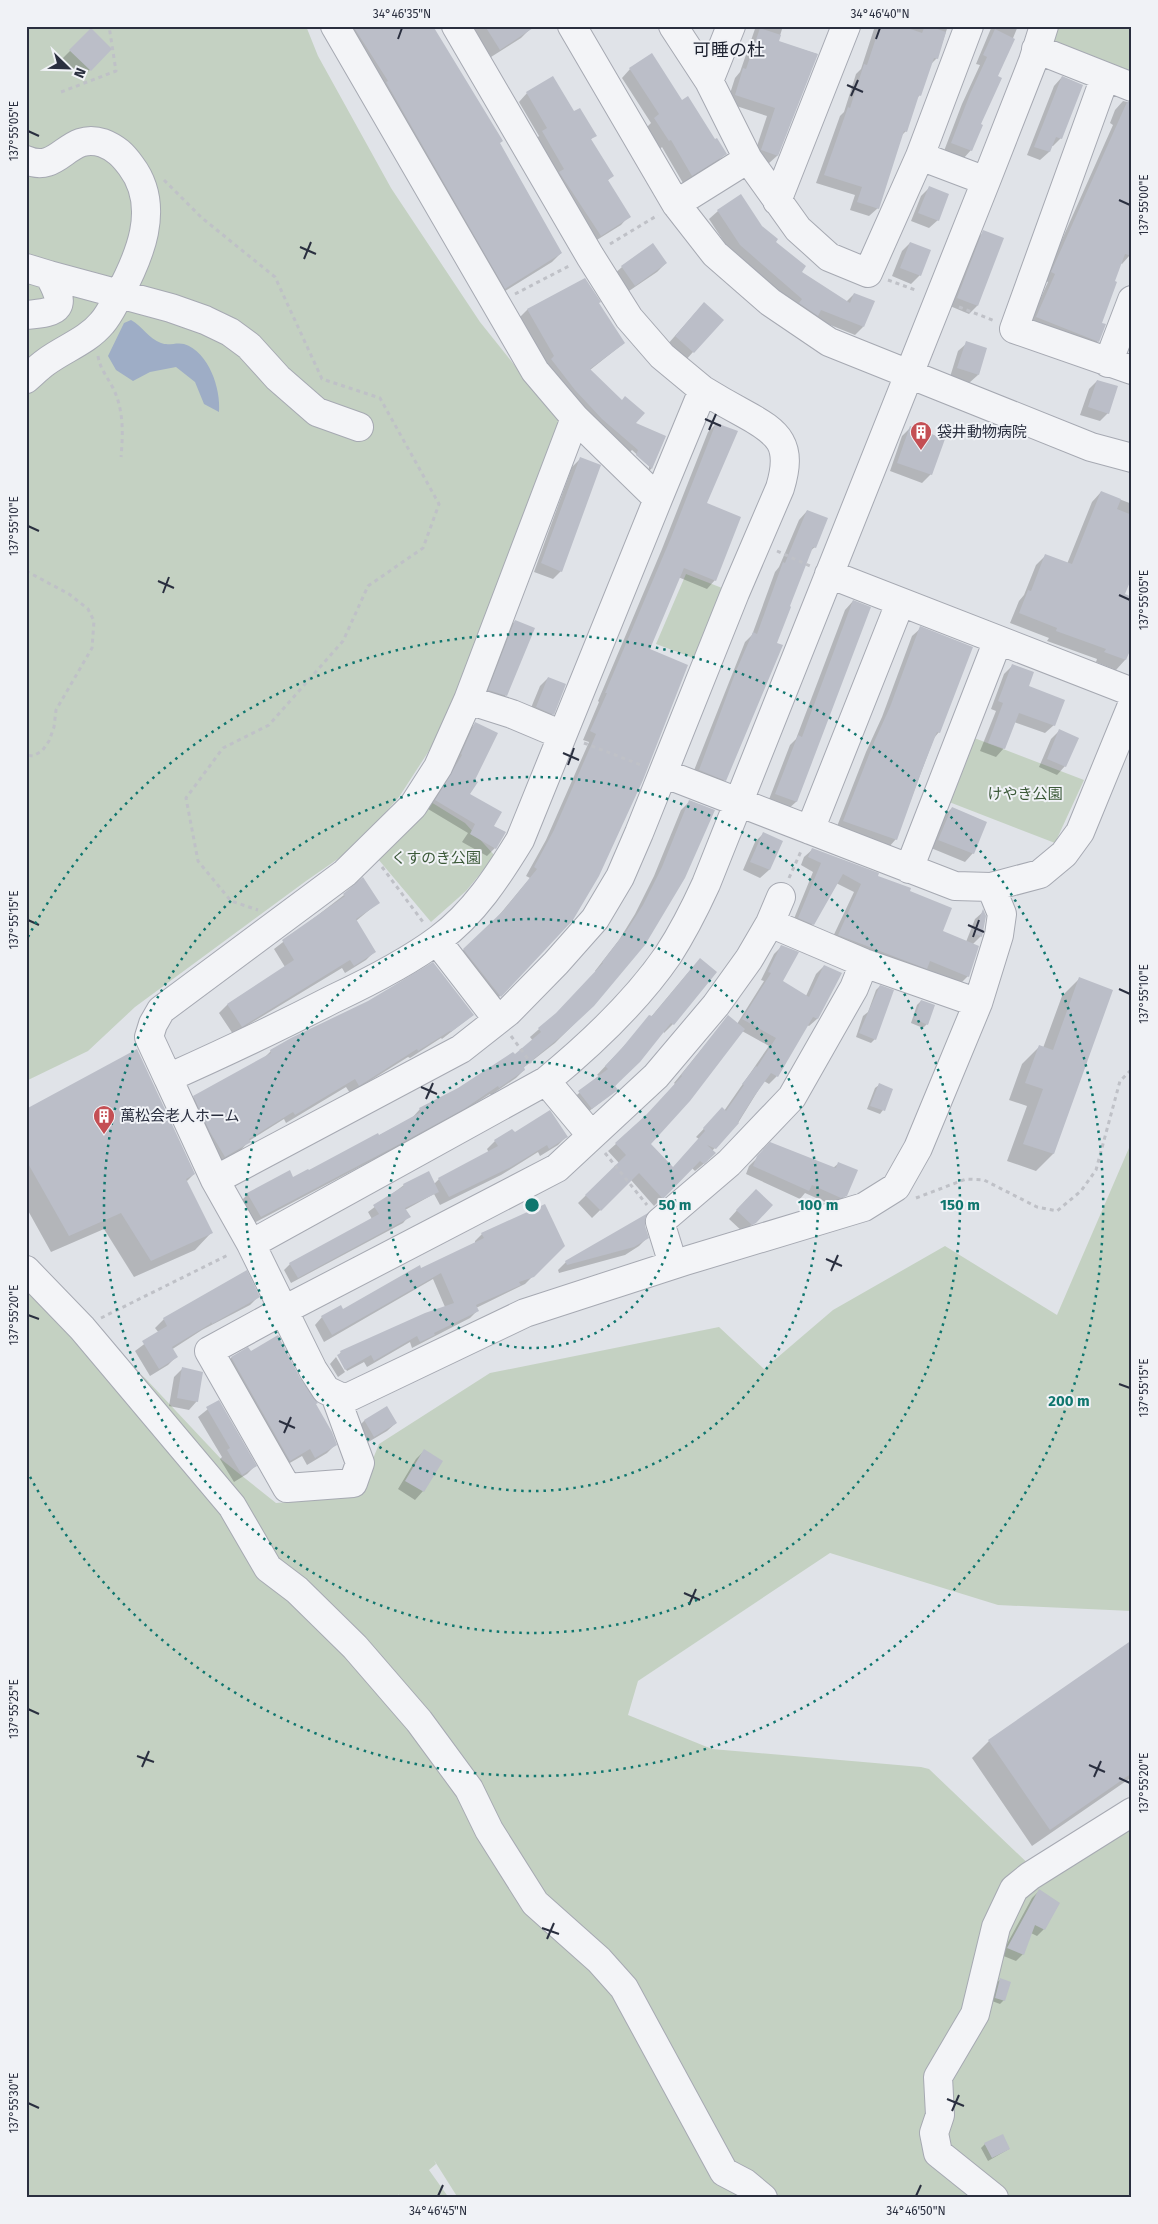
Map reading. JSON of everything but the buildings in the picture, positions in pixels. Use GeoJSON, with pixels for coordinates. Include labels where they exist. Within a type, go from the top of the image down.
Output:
{"type":"FeatureCollection","features":[{"type":"Feature","properties":{"kind":"street"},"geometry":{"type":"LineString","coordinates":[[335,26],[535,371],[575,418],[658,499]]}},
{"type":"Feature","properties":{"kind":"street"},"geometry":{"type":"LineString","coordinates":[[215,1180],[461,1049],[498,1020],[556,963],[594,919],[620,877],[735,593],[758,542],[785,471],[785,458],[779,438],[766,426],[703,390],[662,356],[629,318],[590,256],[456,26]]}},
{"type":"Feature","properties":{"kind":"street"},"geometry":{"type":"LineString","coordinates":[[572,26],[676,204],[715,254],[770,302],[829,342],[909,376],[1091,447],[1132,458]]}},
{"type":"Feature","properties":{"kind":"street"},"geometry":{"type":"LineString","coordinates":[[673,26],[709,81],[748,159],[777,202],[798,228],[829,257],[868,273],[920,156],[969,26]]}},
{"type":"Feature","properties":{"kind":"street"},"geometry":{"type":"LineString","coordinates":[[709,81],[731,26]]}},
{"type":"Feature","properties":{"kind":"street"},"geometry":{"type":"LineString","coordinates":[[777,202],[846,26]]}},
{"type":"Feature","properties":{"kind":"street"},"geometry":{"type":"LineString","coordinates":[[251,1244],[546,1081],[588,1046],[645,985],[668,954],[691,917],[706,884],[986,181],[1040,38],[1105,78],[1132,86]]}},
{"type":"Feature","properties":{"kind":"street"},"geometry":{"type":"LineString","coordinates":[[1105,78],[1014,329],[1120,366],[1132,300]]}},
{"type":"Feature","properties":{"kind":"street"},"geometry":{"type":"LineString","coordinates":[[26,160],[40,164],[51,161],[80,142],[102,143],[120,151],[139,176],[147,204],[146,225],[133,268],[115,306],[93,332],[46,362],[26,379]]}},
{"type":"Feature","properties":{"kind":"street"},"geometry":{"type":"LineString","coordinates":[[920,156],[986,181]]}},
{"type":"Feature","properties":{"kind":"street"},"geometry":{"type":"LineString","coordinates":[[676,204],[748,159]]}},
{"type":"Feature","properties":{"kind":"street"},"geometry":{"type":"LineString","coordinates":[[38,272],[171,308],[205,320],[230,332],[249,346],[278,378],[316,412],[359,427]]}},
{"type":"Feature","properties":{"kind":"street"},"geometry":{"type":"LineString","coordinates":[[26,315],[50,313],[56,308],[59,300],[58,291],[38,272]]}},
{"type":"Feature","properties":{"kind":"street"},"geometry":{"type":"LineString","coordinates":[[168,1078],[247,1043],[374,979],[437,940],[471,910],[500,872],[520,840],[703,390]]}},
{"type":"Feature","properties":{"kind":"street"},"geometry":{"type":"LineString","coordinates":[[575,418],[468,700],[438,767],[413,806],[370,850],[338,879],[161,1010],[153,1024],[149,1037],[215,1180],[251,1244],[313,1370],[326,1390],[345,1399],[525,1313],[674,1264],[864,1207],[896,1188],[918,1148],[978,1003],[999,935],[1002,914],[991,887]]}},
{"type":"Feature","properties":{"kind":"street"},"geometry":{"type":"LineString","coordinates":[[829,574],[1132,692]]}},
{"type":"Feature","properties":{"kind":"street"},"geometry":{"type":"LineString","coordinates":[[810,830],[900,603]]}},
{"type":"Feature","properties":{"kind":"street"},"geometry":{"type":"LineString","coordinates":[[908,869],[998,640]]}},
{"type":"Feature","properties":{"kind":"street"},"geometry":{"type":"LineString","coordinates":[[468,700],[512,714],[562,735]]}},
{"type":"Feature","properties":{"kind":"street"},"geometry":{"type":"LineString","coordinates":[[663,773],[954,886],[991,887],[1040,874],[1064,854],[1080,832],[1132,705]]}},
{"type":"Feature","properties":{"kind":"street"},"geometry":{"type":"LineString","coordinates":[[335,1395],[360,1463],[353,1483],[287,1488],[209,1351],[557,1168],[656,1076],[716,1005],[749,959],[770,923],[781,897]]}},
{"type":"Feature","properties":{"kind":"street"},"geometry":{"type":"LineString","coordinates":[[770,923],[864,962],[978,1003]]}},
{"type":"Feature","properties":{"kind":"street"},"geometry":{"type":"LineString","coordinates":[[437,940],[498,1020]]}},
{"type":"Feature","properties":{"kind":"street"},"geometry":{"type":"LineString","coordinates":[[674,1264],[660,1222],[729,1163],[792,1097],[854,988],[864,962]]}},
{"type":"Feature","properties":{"kind":"street"},"geometry":{"type":"LineString","coordinates":[[546,1081],[591,1135]]}},
{"type":"Feature","properties":{"kind":"street"},"geometry":{"type":"LineString","coordinates":[[26,1270],[82,1328],[232,1506],[268,1568],[297,1590],[355,1647],[419,1721],[468,1788],[489,1830],[535,1903],[599,1960],[624,1988],[724,2172],[745,2183],[763,2198]]}},
{"type":"Feature","properties":{"kind":"street"},"geometry":{"type":"LineString","coordinates":[[994,2198],[938,2153],[934,2133],[940,2114],[938,2077],[975,2014],[996,1927],[1014,1889],[1030,1876],[1132,1812]]}},
{"type":"Feature","properties":{"kind":"path"},"geometry":{"type":"LineString","coordinates":[[61,92],[116,71],[109,26]]}},
{"type":"Feature","properties":{"kind":"path"},"geometry":{"type":"LineString","coordinates":[[163,179],[202,218],[275,277],[322,379],[380,398],[439,504],[423,548],[368,586],[343,641],[269,725],[223,748],[186,798],[198,861],[231,901],[263,911]]}},
{"type":"Feature","properties":{"kind":"path"},"geometry":{"type":"LineString","coordinates":[[868,273],[1014,329]]}},
{"type":"Feature","properties":{"kind":"path"},"geometry":{"type":"LineString","coordinates":[[98,351],[100,368],[112,386],[118,400],[123,430],[121,457]]}},
{"type":"Feature","properties":{"kind":"path"},"geometry":{"type":"LineString","coordinates":[[758,542],[829,574]]}},
{"type":"Feature","properties":{"kind":"path"},"geometry":{"type":"LineString","coordinates":[[26,571],[70,594],[88,609],[94,621],[92,648],[56,710],[50,741],[42,751],[33,756],[26,755]]}},
{"type":"Feature","properties":{"kind":"path"},"geometry":{"type":"LineString","coordinates":[[562,735],[663,773]]}},
{"type":"Feature","properties":{"kind":"path"},"geometry":{"type":"LineString","coordinates":[[781,897],[810,830]]}},
{"type":"Feature","properties":{"kind":"path"},"geometry":{"type":"LineString","coordinates":[[370,850],[437,940]]}},
{"type":"Feature","properties":{"kind":"path"},"geometry":{"type":"LineString","coordinates":[[498,1020],[546,1081]]}},
{"type":"Feature","properties":{"kind":"path"},"geometry":{"type":"LineString","coordinates":[[915,1198],[966,1179],[984,1180],[1038,1207],[1057,1211],[1081,1191],[1096,1170],[1120,1081],[1132,1069]]}},
{"type":"Feature","properties":{"kind":"path"},"geometry":{"type":"LineString","coordinates":[[591,1135],[660,1222]]}},
{"type":"Feature","properties":{"kind":"path"},"geometry":{"type":"LineString","coordinates":[[82,1328],[251,1244]]}},
{"type":"Feature","properties":{"kind":"green space"},"geometry":{"type":"Polygon","coordinates":[[[26,26],[306,26],[318,56],[391,188],[480,322],[563,428],[471,657],[434,743],[399,797],[355,847],[135,1007],[88,1051],[26,1081],[26,26]]]}},
{"type":"Feature","properties":{"kind":"green space"},"geometry":{"type":"Polygon","coordinates":[[[1044,26],[1132,26],[1132,87],[1036,49],[1044,26]]]}},
{"type":"Feature","properties":{"kind":"green space"},"geometry":{"type":"Polygon","coordinates":[[[686,574],[735,593],[707,663],[656,644],[686,574]]]}},
{"type":"Feature","properties":{"kind":"green space","name":"けやき公園"},"geometry":{"type":"Polygon","coordinates":[[[969,736],[1084,780],[1055,843],[944,800],[969,736]]]}},
{"type":"Feature","properties":{"kind":"green space","name":"くすのき公園"},"geometry":{"type":"Polygon","coordinates":[[[426,799],[465,823],[495,856],[466,891],[431,922],[378,859],[426,799]]]}},
{"type":"Feature","properties":{"kind":"green space"},"geometry":{"type":"Polygon","coordinates":[[[1132,1141],[1132,1611],[998,1605],[830,1553],[638,1681],[628,1715],[712,1749],[929,1769],[1038,1873],[1132,1809],[1132,2198],[458,2198],[434,2160],[436,2164],[429,2170],[449,2198],[397,2198],[399,2194],[395,2198],[26,2198],[26,1268],[63,1309],[145,1378],[222,1460],[276,1503],[358,1496],[379,1444],[490,1373],[719,1327],[764,1369],[833,1310],[945,1246],[1057,1315],[1132,1141]]]}},
{"type":"Feature","properties":{"kind":"water"},"geometry":{"type":"Polygon","coordinates":[[[131,320],[157,341],[167,344],[184,344],[193,348],[200,355],[212,372],[218,393],[219,412],[204,404],[195,382],[176,367],[150,372],[133,381],[116,370],[108,356],[124,323],[131,320]]]}},
{"type":"Feature","properties":{"kind":"place","name":"袋井動物病院"},"geometry":{"type":"Point","coordinates":[921,451]}},
{"type":"Feature","properties":{"kind":"place","name":"萬松会老人ホーム"},"geometry":{"type":"Point","coordinates":[104,1135]}},
{"type":"Feature","properties":{"kind":"district","name":"可睡の杜"},"geometry":{"type":"Point","coordinates":[729,50]}}]}
